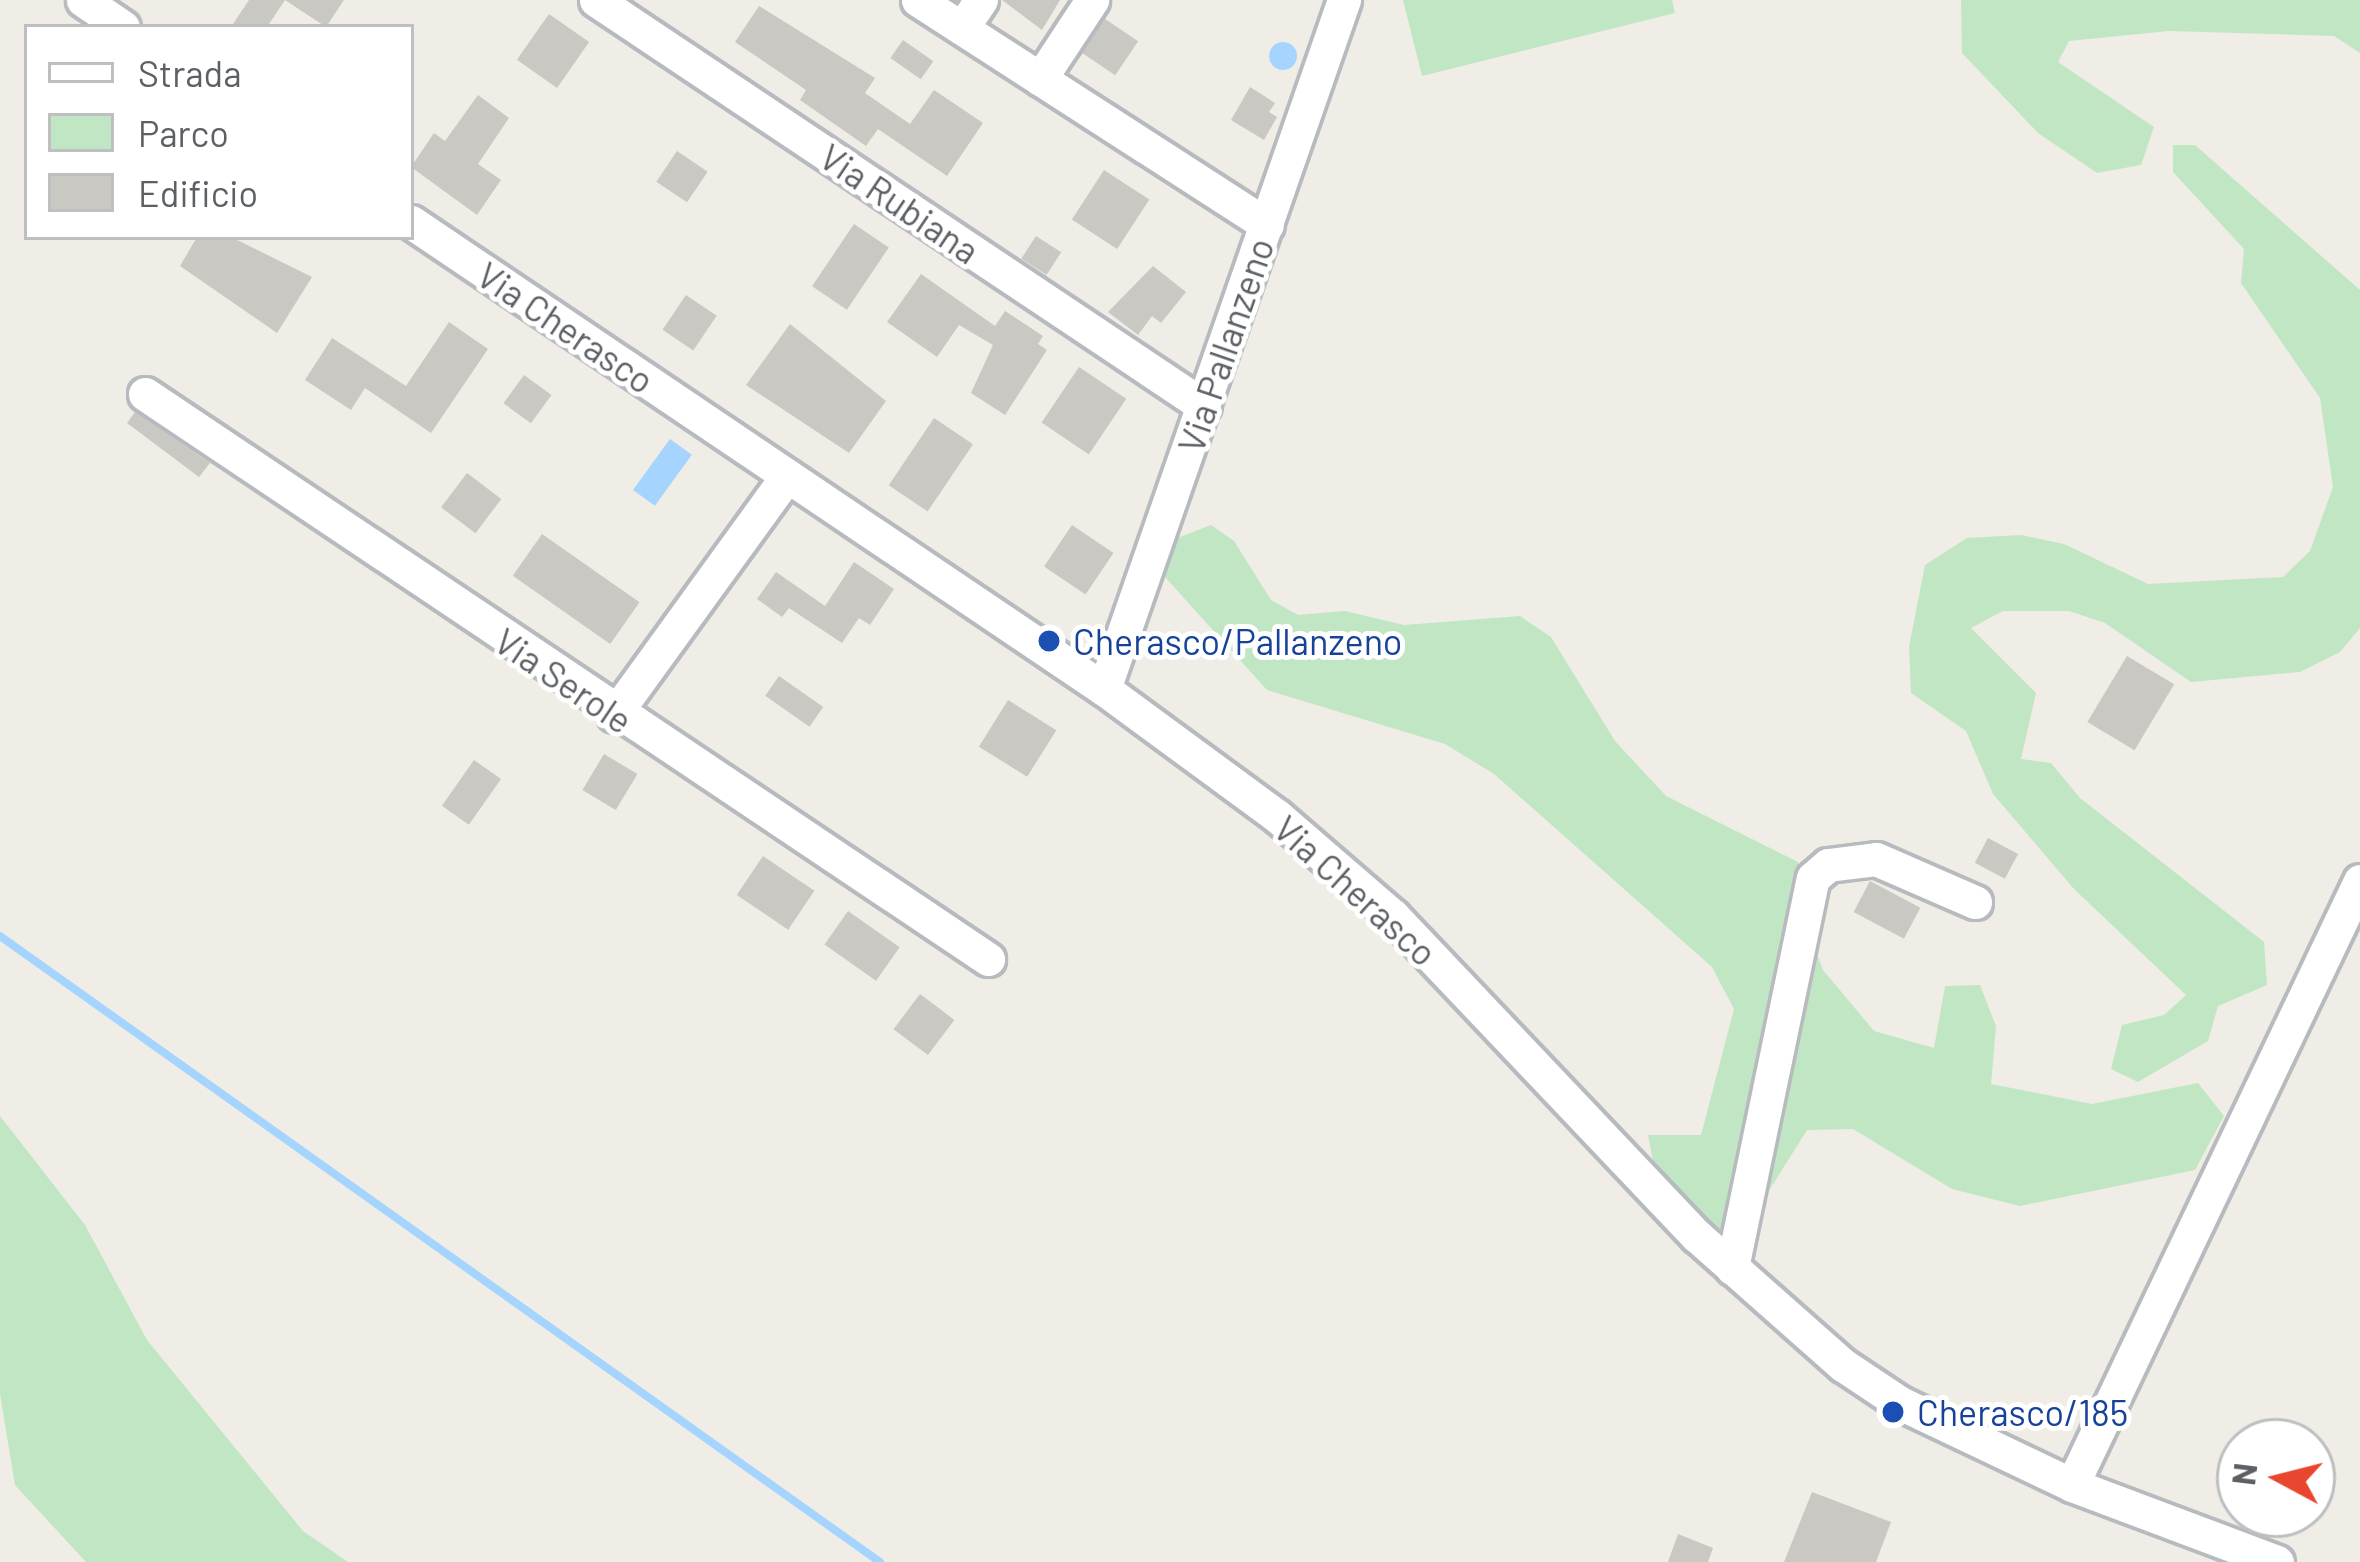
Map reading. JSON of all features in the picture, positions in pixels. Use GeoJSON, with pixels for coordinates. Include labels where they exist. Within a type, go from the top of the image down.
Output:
{"type":"FeatureCollection","features":[{"type":"Feature","properties":{"kind":"street"},"geometry":{"type":"LineString","coordinates":[[83,0],[119,24]]}},
{"type":"Feature","properties":{"kind":"street","name":"Via Rubiana"},"geometry":{"type":"LineString","coordinates":[[596,0],[1204,406]]}},
{"type":"Feature","properties":{"kind":"street"},"geometry":{"type":"LineString","coordinates":[[917,0],[1267,225]]}},
{"type":"Feature","properties":{"kind":"street"},"geometry":{"type":"LineString","coordinates":[[962,28],[981,0]]}},
{"type":"Feature","properties":{"kind":"street"},"geometry":{"type":"LineString","coordinates":[[1040,79],[1092,0]]}},
{"type":"Feature","properties":{"kind":"street","name":"Via Pallanzeno"},"geometry":{"type":"LineString","coordinates":[[1103,689],[1344,0]]}},
{"type":"Feature","properties":{"kind":"street","name":"Via Cherasco"},"geometry":{"type":"LineString","coordinates":[[414,224],[1103,689],[1337,864],[1732,1268],[1843,1365],[1900,1403],[2072,1486],[2277,1562]]}},
{"type":"Feature","properties":{"kind":"street","name":"Via Serole"},"geometry":{"type":"LineString","coordinates":[[145,394],[614,716],[988,959]]}},
{"type":"Feature","properties":{"kind":"street"},"geometry":{"type":"LineString","coordinates":[[614,716],[787,476]]}},
{"type":"Feature","properties":{"kind":"street"},"geometry":{"type":"LineString","coordinates":[[1732,1268],[1813,878],[1828,865],[1876,859],[1976,902]]}},
{"type":"Feature","properties":{"kind":"street"},"geometry":{"type":"LineString","coordinates":[[2072,1486],[2360,881]]}},
{"type":"Feature","properties":{"kind":"green space"},"geometry":{"type":"Polygon","coordinates":[[[1403,0],[1672,0],[1675,13],[1422,76],[1403,0]]]}},
{"type":"Feature","properties":{"kind":"green space"},"geometry":{"type":"Polygon","coordinates":[[[1961,0],[2360,0],[2360,53],[2334,36],[2169,31],[2069,41],[2058,62],[2154,127],[2141,165],[2097,173],[2038,133],[1962,53],[1961,0]]]}},
{"type":"Feature","properties":{"kind":"green space"},"geometry":{"type":"Polygon","coordinates":[[[2173,145],[2195,145],[2360,290],[2360,628],[2340,652],[2300,672],[2191,682],[2105,623],[2069,611],[2003,611],[1971,628],[2036,693],[2021,759],[2051,763],[2080,798],[2264,942],[2267,985],[2218,1006],[2208,1041],[2138,1082],[2111,1069],[2122,1025],[2164,1015],[2186,995],[2074,889],[1993,794],[1966,731],[1911,693],[1909,647],[1925,565],[1967,538],[2021,535],[2064,544],[2148,584],[2283,577],[2310,551],[2333,487],[2320,398],[2241,283],[2244,249],[2173,172],[2173,145]]]}},
{"type":"Feature","properties":{"kind":"green space"},"geometry":{"type":"Polygon","coordinates":[[[1211,525],[1234,541],[1271,600],[1298,615],[1345,611],[1404,625],[1520,616],[1551,637],[1615,741],[1666,796],[1798,862],[1799,907],[1823,970],[1874,1031],[1934,1048],[1945,986],[1980,985],[1996,1026],[1991,1084],[2092,1104],[2198,1083],[2224,1116],[2195,1170],[2020,1206],[1952,1189],[1853,1129],[1807,1130],[1750,1221],[1713,1230],[1653,1161],[1648,1135],[1701,1135],[1734,1009],[1712,967],[1494,774],[1445,744],[1267,690],[1165,577],[1175,539],[1211,525]]]}},
{"type":"Feature","properties":{"kind":"green space"},"geometry":{"type":"Polygon","coordinates":[[[0,1116],[85,1225],[147,1340],[303,1531],[348,1562],[86,1562],[15,1485],[0,1394],[0,1116]]]}},
{"type":"Feature","properties":{"kind":"water"},"geometry":{"type":"Polygon","coordinates":[[[1283,42],[1293,46],[1297,56],[1293,66],[1283,70],[1273,66],[1269,56],[1273,46],[1283,42]]]}},
{"type":"Feature","properties":{"kind":"water"},"geometry":{"type":"Polygon","coordinates":[[[670,439],[692,455],[655,506],[633,490],[670,439]]]}},
{"type":"Feature","properties":{"kind":"building"},"geometry":{"type":"Polygon","coordinates":[[[249,0],[285,0],[269,24],[233,24],[249,0]]]}},
{"type":"Feature","properties":{"kind":"building"},"geometry":{"type":"Polygon","coordinates":[[[285,0],[344,0],[328,24],[285,0]]]}},
{"type":"Feature","properties":{"kind":"building"},"geometry":{"type":"Polygon","coordinates":[[[1002,0],[1060,0],[1042,30],[1002,0]]]}},
{"type":"Feature","properties":{"kind":"building"},"geometry":{"type":"Polygon","coordinates":[[[759,6],[875,78],[865,93],[910,124],[934,90],[983,123],[947,176],[878,129],[866,146],[800,100],[806,90],[735,42],[759,6]]]}},
{"type":"Feature","properties":{"kind":"building"},"geometry":{"type":"Polygon","coordinates":[[[549,14],[589,42],[557,88],[517,60],[549,14]]]}},
{"type":"Feature","properties":{"kind":"building"},"geometry":{"type":"Polygon","coordinates":[[[1105,19],[1138,41],[1115,75],[1082,53],[1105,19]]]}},
{"type":"Feature","properties":{"kind":"building"},"geometry":{"type":"Polygon","coordinates":[[[903,40],[933,61],[921,79],[890,58],[903,40]]]}},
{"type":"Feature","properties":{"kind":"building"},"geometry":{"type":"Polygon","coordinates":[[[1250,87],[1275,103],[1269,112],[1277,117],[1264,140],[1231,120],[1250,87]]]}},
{"type":"Feature","properties":{"kind":"building"},"geometry":{"type":"Polygon","coordinates":[[[478,95],[509,118],[478,164],[501,180],[477,215],[414,169],[434,133],[445,141],[478,95]]]}},
{"type":"Feature","properties":{"kind":"building"},"geometry":{"type":"Polygon","coordinates":[[[677,151],[708,172],[687,202],[656,182],[677,151]]]}},
{"type":"Feature","properties":{"kind":"building"},"geometry":{"type":"Polygon","coordinates":[[[1104,170],[1149,199],[1117,249],[1072,219],[1104,170]]]}},
{"type":"Feature","properties":{"kind":"building"},"geometry":{"type":"Polygon","coordinates":[[[854,224],[889,247],[847,310],[812,286],[854,224]]]}},
{"type":"Feature","properties":{"kind":"building"},"geometry":{"type":"Polygon","coordinates":[[[1036,236],[1061,252],[1046,275],[1021,259],[1036,236]]]}},
{"type":"Feature","properties":{"kind":"building"},"geometry":{"type":"Polygon","coordinates":[[[195,240],[237,240],[312,277],[277,333],[180,266],[195,240]]]}},
{"type":"Feature","properties":{"kind":"building"},"geometry":{"type":"Polygon","coordinates":[[[1153,266],[1186,292],[1161,323],[1152,316],[1138,335],[1108,312],[1153,266]]]}},
{"type":"Feature","properties":{"kind":"building"},"geometry":{"type":"Polygon","coordinates":[[[921,274],[995,326],[1005,311],[1043,336],[1038,344],[1047,350],[1005,415],[971,393],[993,345],[959,325],[937,357],[887,322],[921,274]]]}},
{"type":"Feature","properties":{"kind":"building"},"geometry":{"type":"Polygon","coordinates":[[[686,295],[717,316],[693,351],[663,330],[686,295]]]}},
{"type":"Feature","properties":{"kind":"building"},"geometry":{"type":"Polygon","coordinates":[[[449,322],[488,349],[431,433],[365,388],[351,410],[305,380],[332,338],[406,386],[449,322]]]}},
{"type":"Feature","properties":{"kind":"building"},"geometry":{"type":"Polygon","coordinates":[[[790,324],[886,401],[849,453],[746,385],[790,324]]]}},
{"type":"Feature","properties":{"kind":"building"},"geometry":{"type":"Polygon","coordinates":[[[1079,367],[1126,399],[1089,454],[1042,423],[1079,367]]]}},
{"type":"Feature","properties":{"kind":"building"},"geometry":{"type":"Polygon","coordinates":[[[524,375],[552,395],[531,423],[503,403],[524,375]]]}},
{"type":"Feature","properties":{"kind":"building"},"geometry":{"type":"Polygon","coordinates":[[[135,412],[210,463],[199,477],[127,423],[135,412]]]}},
{"type":"Feature","properties":{"kind":"building"},"geometry":{"type":"Polygon","coordinates":[[[934,418],[973,444],[928,511],[889,485],[934,418]]]}},
{"type":"Feature","properties":{"kind":"building"},"geometry":{"type":"Polygon","coordinates":[[[467,473],[501,499],[475,533],[441,507],[467,473]]]}},
{"type":"Feature","properties":{"kind":"building"},"geometry":{"type":"Polygon","coordinates":[[[1072,525],[1113,553],[1085,594],[1044,566],[1072,525]]]}},
{"type":"Feature","properties":{"kind":"building"},"geometry":{"type":"Polygon","coordinates":[[[542,534],[639,602],[610,644],[513,576],[542,534]]]}},
{"type":"Feature","properties":{"kind":"building"},"geometry":{"type":"Polygon","coordinates":[[[854,562],[894,589],[870,625],[859,618],[842,643],[789,608],[782,617],[757,599],[776,572],[825,606],[854,562]]]}},
{"type":"Feature","properties":{"kind":"building"},"geometry":{"type":"Polygon","coordinates":[[[2127,656],[2174,684],[2134,750],[2087,722],[2127,656]]]}},
{"type":"Feature","properties":{"kind":"building"},"geometry":{"type":"Polygon","coordinates":[[[779,676],[823,707],[809,727],[765,696],[779,676]]]}},
{"type":"Feature","properties":{"kind":"building"},"geometry":{"type":"Polygon","coordinates":[[[1008,700],[1056,730],[1027,777],[979,747],[1008,700]]]}},
{"type":"Feature","properties":{"kind":"building"},"geometry":{"type":"Polygon","coordinates":[[[604,754],[637,774],[616,810],[582,790],[604,754]]]}},
{"type":"Feature","properties":{"kind":"building"},"geometry":{"type":"Polygon","coordinates":[[[474,760],[501,779],[469,825],[442,806],[474,760]]]}},
{"type":"Feature","properties":{"kind":"building"},"geometry":{"type":"Polygon","coordinates":[[[1988,838],[2018,854],[2005,879],[1975,863],[1988,838]]]}},
{"type":"Feature","properties":{"kind":"building"},"geometry":{"type":"Polygon","coordinates":[[[763,856],[814,891],[788,930],[737,895],[763,856]]]}},
{"type":"Feature","properties":{"kind":"building"},"geometry":{"type":"Polygon","coordinates":[[[1870,881],[1920,908],[1904,939],[1854,912],[1870,881]]]}},
{"type":"Feature","properties":{"kind":"building"},"geometry":{"type":"Polygon","coordinates":[[[848,911],[900,947],[876,981],[824,945],[848,911]]]}},
{"type":"Feature","properties":{"kind":"building"},"geometry":{"type":"Polygon","coordinates":[[[920,994],[954,1020],[928,1055],[894,1029],[920,994]]]}},
{"type":"Feature","properties":{"kind":"building"},"geometry":{"type":"Polygon","coordinates":[[[1812,1492],[1891,1522],[1876,1562],[1784,1562],[1812,1492]]]}},
{"type":"Feature","properties":{"kind":"building"},"geometry":{"type":"Polygon","coordinates":[[[1678,1534],[1713,1548],[1708,1562],[1668,1562],[1678,1534]]]}},
{"type":"Feature","properties":{"kind":"waterway"},"geometry":{"type":"LineString","coordinates":[[0,936],[880,1562]]}},
{"type":"Feature","properties":{"kind":"place","name":"Cherasco/Pallanzeno"},"geometry":{"type":"Point","coordinates":[1049,641]}},
{"type":"Feature","properties":{"kind":"place","name":"Cherasco/185"},"geometry":{"type":"Point","coordinates":[1893,1412]}}]}
